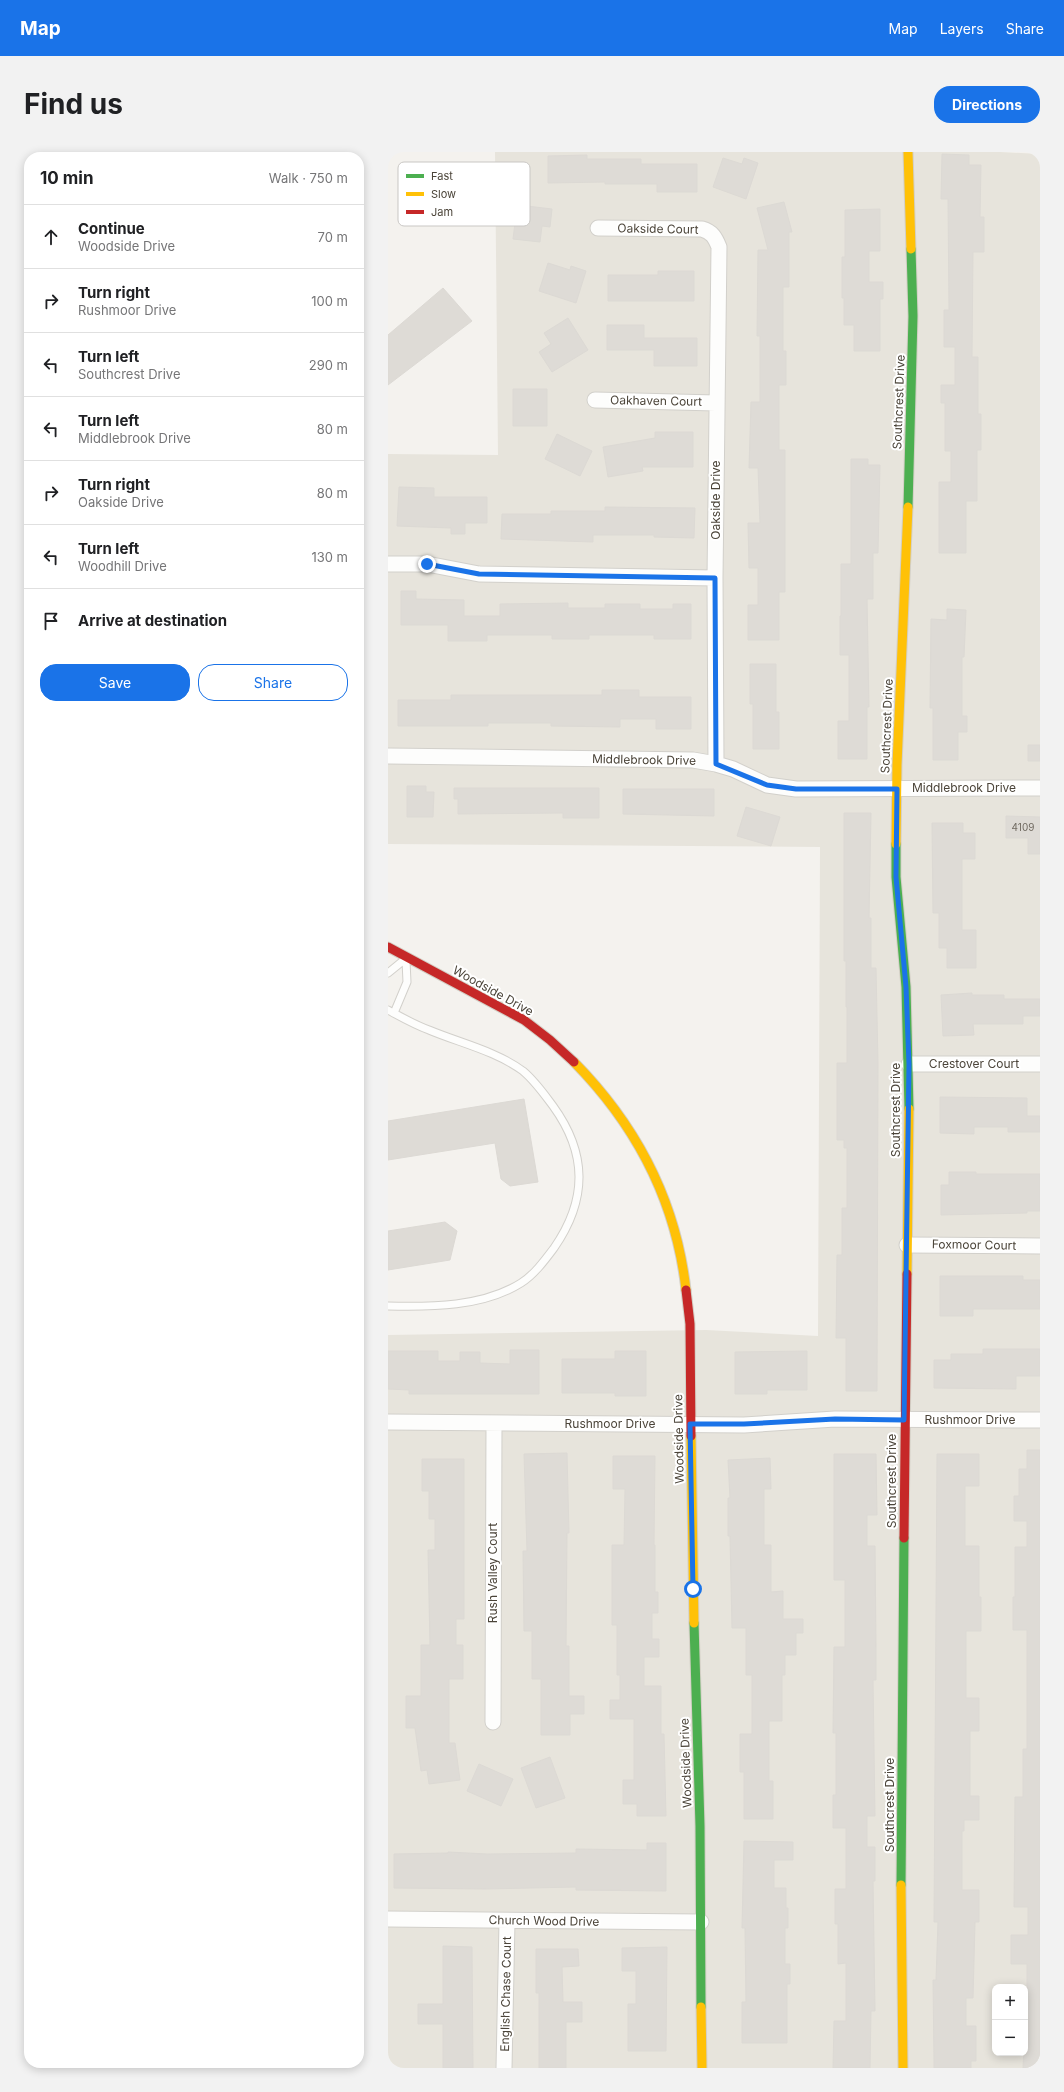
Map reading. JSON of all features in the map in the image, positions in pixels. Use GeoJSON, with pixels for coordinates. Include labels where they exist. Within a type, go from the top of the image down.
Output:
{"type":"FeatureCollection","features":[{"type":"Feature","properties":{"kind":"street","name":"Southcrest Drive"},"geometry":{"type":"LineString","coordinates":[[903,2068],[901,1870],[904,1420],[909,1064],[906,987],[896,877],[897,789],[907,538],[913,316],[908,152]]}},
{"type":"Feature","properties":{"kind":"street","name":"Oakside Court"},"geometry":{"type":"LineString","coordinates":[[598,228],[702,229],[709,231],[715,237]]}},
{"type":"Feature","properties":{"kind":"street","name":"Oakside Drive"},"geometry":{"type":"LineString","coordinates":[[715,237],[718,247],[715,578],[716,764]]}},
{"type":"Feature","properties":{"kind":"street","name":"Oakhaven Court"},"geometry":{"type":"LineString","coordinates":[[595,400],[716,403]]}},
{"type":"Feature","properties":{"kind":"street"},"geometry":{"type":"LineString","coordinates":[[388,564],[427,564],[479,574],[715,578]]}},
{"type":"Feature","properties":{"kind":"street","name":"Middlebrook Drive"},"geometry":{"type":"LineString","coordinates":[[388,756],[686,760],[716,764],[767,785],[796,789],[1040,788]]}},
{"type":"Feature","properties":{"kind":"street","name":"Woodside Drive"},"geometry":{"type":"LineString","coordinates":[[388,947],[406,959],[514,1014],[557,1046],[597,1086],[627,1123],[649,1158],[664,1193],[677,1232],[686,1282],[690,1324],[690,1424],[700,1826],[702,2068]]}},
{"type":"Feature","properties":{"kind":"street","name":"Crestover Court"},"geometry":{"type":"LineString","coordinates":[[909,1064],[1040,1064]]}},
{"type":"Feature","properties":{"kind":"street","name":"Foxmoor Court"},"geometry":{"type":"LineString","coordinates":[[907,1245],[1040,1246]]}},
{"type":"Feature","properties":{"kind":"street","name":"Rushmoor Drive"},"geometry":{"type":"LineString","coordinates":[[392,1422],[494,1424],[744,1424],[835,1419],[1040,1420]]}},
{"type":"Feature","properties":{"kind":"street","name":"Rush Valley Court"},"geometry":{"type":"LineString","coordinates":[[493,1722],[494,1424]]}},
{"type":"Feature","properties":{"kind":"street","name":"Church Wood Drive"},"geometry":{"type":"LineString","coordinates":[[388,1919],[701,1922]]}},
{"type":"Feature","properties":{"kind":"street","name":"English Chase Court"},"geometry":{"type":"LineString","coordinates":[[504,2068],[507,1921]]}},
{"type":"Feature","properties":{"kind":"lane"},"geometry":{"type":"LineString","coordinates":[[388,973],[406,959]]}},
{"type":"Feature","properties":{"kind":"lane"},"geometry":{"type":"LineString","coordinates":[[388,1306],[430,1307],[474,1300],[499,1294],[522,1283],[543,1263],[566,1231],[576,1200],[580,1168],[572,1135],[542,1090],[523,1071],[498,1057],[428,1030],[391,1011],[407,982],[406,959]]}},
{"type":"Feature","properties":{"kind":"shaded area"},"geometry":{"type":"Polygon","coordinates":[[[495,152],[1000,152],[1040,154],[1040,2068],[388,2068],[388,1335],[706,1330],[818,1336],[820,847],[388,844],[388,454],[498,455],[496,226],[530,226],[530,162],[495,162],[495,152]]]}},
{"type":"Feature","properties":{"kind":"building"},"geometry":{"type":"Polygon","coordinates":[[[942,154],[969,155],[969,165],[981,165],[980,217],[984,217],[984,252],[973,252],[972,357],[978,357],[978,414],[981,414],[981,450],[977,450],[977,501],[966,501],[966,553],[939,553],[939,482],[951,482],[951,451],[945,451],[945,403],[941,403],[941,385],[955,385],[955,347],[944,347],[944,310],[949,310],[948,199],[941,199],[942,154]]]}},
{"type":"Feature","properties":{"kind":"building"},"geometry":{"type":"Polygon","coordinates":[[[587,155],[587,159],[641,159],[641,164],[697,164],[697,192],[657,192],[657,184],[605,184],[605,182],[548,183],[548,156],[587,155]]]}},
{"type":"Feature","properties":{"kind":"building"},"geometry":{"type":"Polygon","coordinates":[[[723,158],[742,164],[744,158],[758,163],[746,199],[713,187],[723,158]]]}},
{"type":"Feature","properties":{"kind":"building"},"geometry":{"type":"Polygon","coordinates":[[[784,202],[792,232],[789,232],[789,287],[783,287],[783,351],[786,351],[786,385],[779,385],[779,450],[785,450],[785,592],[779,592],[779,640],[748,640],[748,605],[758,605],[758,568],[749,568],[748,523],[760,523],[758,468],[749,468],[751,402],[760,402],[760,336],[757,336],[758,250],[768,250],[757,208],[784,202]]]}},
{"type":"Feature","properties":{"kind":"building"},"geometry":{"type":"Polygon","coordinates":[[[530,206],[552,209],[550,227],[542,226],[540,242],[513,239],[515,226],[530,226],[530,206]]]}},
{"type":"Feature","properties":{"kind":"building"},"geometry":{"type":"Polygon","coordinates":[[[880,209],[880,251],[869,251],[869,282],[883,282],[883,299],[880,299],[880,351],[854,351],[854,325],[844,325],[844,298],[842,298],[842,257],[845,257],[845,210],[880,209]]]}},
{"type":"Feature","properties":{"kind":"building"},"geometry":{"type":"Polygon","coordinates":[[[548,263],[570,270],[571,266],[586,271],[576,303],[539,291],[548,263]]]}},
{"type":"Feature","properties":{"kind":"building"},"geometry":{"type":"Polygon","coordinates":[[[658,271],[694,271],[694,301],[608,301],[608,275],[658,275],[658,271]]]}},
{"type":"Feature","properties":{"kind":"building"},"geometry":{"type":"Polygon","coordinates":[[[443,288],[472,321],[388,385],[388,335],[443,288]]]}},
{"type":"Feature","properties":{"kind":"building"},"geometry":{"type":"Polygon","coordinates":[[[568,318],[588,350],[552,372],[539,352],[551,344],[544,333],[568,318]]]}},
{"type":"Feature","properties":{"kind":"building"},"geometry":{"type":"Polygon","coordinates":[[[607,325],[644,325],[644,338],[697,338],[697,366],[654,366],[654,350],[607,350],[607,325]]]}},
{"type":"Feature","properties":{"kind":"building"},"geometry":{"type":"Polygon","coordinates":[[[513,389],[547,389],[547,426],[513,426],[513,389]]]}},
{"type":"Feature","properties":{"kind":"building"},"geometry":{"type":"Polygon","coordinates":[[[655,432],[693,432],[693,467],[642,467],[643,471],[608,477],[603,447],[655,438],[655,432]]]}},
{"type":"Feature","properties":{"kind":"building"},"geometry":{"type":"Polygon","coordinates":[[[557,434],[592,451],[580,476],[545,459],[557,434]]]}},
{"type":"Feature","properties":{"kind":"building"},"geometry":{"type":"Polygon","coordinates":[[[851,459],[868,459],[868,465],[880,465],[878,553],[873,553],[873,599],[867,599],[869,707],[867,707],[867,759],[838,759],[838,721],[849,721],[849,655],[840,655],[840,616],[841,564],[851,564],[851,459]]]}},
{"type":"Feature","properties":{"kind":"building"},"geometry":{"type":"Polygon","coordinates":[[[399,487],[434,488],[434,497],[487,497],[487,523],[465,523],[465,534],[451,534],[451,528],[397,526],[399,487]]]}},
{"type":"Feature","properties":{"kind":"building"},"geometry":{"type":"Polygon","coordinates":[[[605,507],[695,508],[694,538],[654,537],[654,535],[593,535],[593,542],[501,539],[502,514],[551,514],[551,511],[605,511],[605,507]]]}},
{"type":"Feature","properties":{"kind":"building"},"geometry":{"type":"Polygon","coordinates":[[[401,591],[416,591],[416,599],[464,600],[464,616],[500,616],[500,604],[568,603],[568,608],[605,608],[605,604],[640,604],[640,609],[673,609],[673,604],[691,604],[691,639],[654,639],[654,635],[589,635],[589,639],[552,639],[552,635],[487,635],[487,641],[448,641],[448,625],[401,625],[401,591]]]}},
{"type":"Feature","properties":{"kind":"building"},"geometry":{"type":"Polygon","coordinates":[[[947,609],[966,610],[964,657],[962,657],[962,716],[967,716],[967,732],[958,732],[958,760],[933,760],[933,708],[930,708],[931,619],[947,620],[947,609]]]}},
{"type":"Feature","properties":{"kind":"building"},"geometry":{"type":"Polygon","coordinates":[[[750,664],[776,664],[776,712],[779,712],[779,749],[753,749],[753,704],[750,704],[750,664]]]}},
{"type":"Feature","properties":{"kind":"building"},"geometry":{"type":"Polygon","coordinates":[[[602,690],[639,690],[639,697],[691,697],[691,729],[656,729],[656,719],[620,719],[620,727],[551,726],[551,723],[488,723],[488,726],[398,726],[398,700],[451,700],[451,695],[602,695],[602,690]]]}},
{"type":"Feature","properties":{"kind":"building"},"geometry":{"type":"Polygon","coordinates":[[[1028,745],[1040,745],[1040,761],[1028,761],[1028,745]]]}},
{"type":"Feature","properties":{"kind":"building"},"geometry":{"type":"Polygon","coordinates":[[[407,786],[426,786],[426,792],[434,792],[433,817],[407,817],[407,786]]]}},
{"type":"Feature","properties":{"kind":"building"},"geometry":{"type":"Polygon","coordinates":[[[454,788],[599,788],[599,818],[563,818],[563,813],[458,814],[458,799],[454,799],[454,788]]]}},
{"type":"Feature","properties":{"kind":"building"},"geometry":{"type":"Polygon","coordinates":[[[623,789],[714,789],[714,816],[623,814],[623,789]]]}},
{"type":"Feature","properties":{"kind":"building"},"geometry":{"type":"Polygon","coordinates":[[[746,807],[780,817],[771,846],[737,836],[746,807]]]}},
{"type":"Feature","properties":{"kind":"building"},"geometry":{"type":"Polygon","coordinates":[[[844,813],[871,813],[869,918],[871,918],[871,968],[876,968],[878,1063],[877,1391],[846,1391],[846,1338],[836,1338],[837,1255],[842,1255],[842,1208],[847,1208],[847,1148],[844,1148],[844,1140],[837,1140],[837,1063],[847,1063],[846,961],[844,961],[844,813]]]}},
{"type":"Feature","properties":{"kind":"building"},"geometry":{"type":"Polygon","coordinates":[[[1006,816],[1040,817],[1040,854],[1028,854],[1028,838],[1006,838],[1006,816]]]}},
{"type":"Feature","properties":{"kind":"building"},"geometry":{"type":"Polygon","coordinates":[[[932,823],[963,823],[963,833],[975,833],[975,859],[962,859],[962,930],[976,930],[976,968],[947,968],[947,948],[939,948],[939,913],[933,913],[932,823]]]}},
{"type":"Feature","properties":{"kind":"building"},"geometry":{"type":"Polygon","coordinates":[[[972,993],[972,995],[1004,995],[1004,999],[1040,999],[1040,1016],[1023,1016],[1023,1024],[973,1024],[974,1035],[943,1036],[941,995],[972,993]]]}},
{"type":"Feature","properties":{"kind":"building"},"geometry":{"type":"Polygon","coordinates":[[[940,1097],[1027,1098],[1027,1116],[1040,1116],[1040,1132],[1008,1132],[1008,1127],[974,1127],[974,1134],[940,1133],[940,1097]]]}},
{"type":"Feature","properties":{"kind":"building"},"geometry":{"type":"Polygon","coordinates":[[[524,1099],[538,1182],[510,1186],[501,1179],[495,1143],[388,1160],[388,1121],[524,1099]]]}},
{"type":"Feature","properties":{"kind":"building"},"geometry":{"type":"Polygon","coordinates":[[[949,1172],[976,1172],[976,1174],[1040,1174],[1040,1211],[1027,1211],[1027,1213],[941,1215],[941,1185],[949,1185],[949,1172]]]}},
{"type":"Feature","properties":{"kind":"building"},"geometry":{"type":"Polygon","coordinates":[[[445,1222],[457,1231],[450,1260],[388,1270],[388,1231],[445,1222]]]}},
{"type":"Feature","properties":{"kind":"building"},"geometry":{"type":"Polygon","coordinates":[[[940,1276],[1023,1276],[1023,1280],[1040,1280],[1040,1309],[973,1309],[973,1316],[940,1316],[940,1276]]]}},
{"type":"Feature","properties":{"kind":"building"},"geometry":{"type":"Polygon","coordinates":[[[983,1349],[1040,1349],[1040,1376],[1016,1376],[1016,1389],[934,1388],[934,1360],[951,1360],[951,1354],[983,1354],[983,1349]]]}},
{"type":"Feature","properties":{"kind":"building"},"geometry":{"type":"Polygon","coordinates":[[[510,1350],[539,1350],[539,1394],[409,1394],[409,1390],[388,1389],[388,1351],[438,1351],[438,1361],[460,1361],[460,1352],[480,1352],[480,1363],[510,1364],[510,1350]]]}},
{"type":"Feature","properties":{"kind":"building"},"geometry":{"type":"Polygon","coordinates":[[[615,1351],[646,1351],[646,1396],[615,1396],[615,1393],[562,1393],[562,1359],[615,1359],[615,1351]]]}},
{"type":"Feature","properties":{"kind":"building"},"geometry":{"type":"Polygon","coordinates":[[[807,1351],[807,1390],[767,1390],[767,1394],[735,1394],[735,1352],[807,1351]]]}},
{"type":"Feature","properties":{"kind":"building"},"geometry":{"type":"Polygon","coordinates":[[[1027,1450],[1040,1450],[1040,2068],[1023,2068],[1024,2056],[1028,2056],[1027,1964],[1011,1964],[1011,1935],[1028,1935],[1028,1907],[1014,1907],[1015,1797],[1023,1797],[1023,1749],[1027,1749],[1027,1630],[1013,1630],[1013,1597],[1015,1597],[1015,1547],[1027,1547],[1027,1521],[1014,1521],[1014,1496],[1019,1496],[1019,1469],[1027,1469],[1027,1450]]]}},
{"type":"Feature","properties":{"kind":"building"},"geometry":{"type":"Polygon","coordinates":[[[567,1453],[569,1533],[567,1533],[566,1646],[569,1646],[569,1696],[584,1696],[584,1714],[570,1714],[570,1735],[541,1735],[541,1679],[532,1679],[532,1631],[524,1631],[523,1551],[527,1551],[524,1454],[567,1453]]]}},
{"type":"Feature","properties":{"kind":"building"},"geometry":{"type":"Polygon","coordinates":[[[834,1454],[876,1454],[877,1515],[867,1515],[867,1546],[875,1546],[876,1647],[876,1680],[873,1680],[875,1816],[867,1816],[867,1847],[875,1847],[875,1881],[873,1881],[875,2011],[871,2011],[870,2068],[833,2068],[834,2021],[846,2021],[846,1963],[838,1964],[838,1924],[835,1924],[835,1889],[846,1889],[846,1828],[833,1828],[833,1795],[836,1795],[836,1733],[833,1733],[834,1647],[845,1647],[845,1580],[834,1580],[834,1454]]]}},
{"type":"Feature","properties":{"kind":"building"},"geometry":{"type":"Polygon","coordinates":[[[937,1454],[979,1454],[979,1486],[965,1486],[965,1546],[979,1546],[979,1597],[981,1597],[981,1631],[966,1631],[966,1698],[979,1698],[979,1731],[970,1731],[970,1796],[979,1796],[979,1820],[964,1820],[964,1831],[962,1831],[962,1890],[979,1890],[979,1922],[975,1922],[973,1998],[966,1998],[966,2026],[976,2026],[976,2061],[971,2061],[971,2068],[934,2068],[933,1980],[936,1980],[938,1922],[934,1922],[937,1454]]]}},
{"type":"Feature","properties":{"kind":"building"},"geometry":{"type":"Polygon","coordinates":[[[613,1456],[655,1456],[654,1545],[655,1592],[658,1592],[658,1613],[652,1613],[652,1639],[659,1639],[659,1657],[644,1657],[644,1686],[661,1686],[661,1734],[664,1734],[666,1816],[637,1816],[637,1804],[623,1804],[623,1780],[634,1780],[634,1719],[610,1719],[610,1700],[620,1700],[620,1675],[617,1675],[617,1625],[612,1625],[612,1545],[624,1545],[625,1489],[613,1489],[613,1456]]]}},
{"type":"Feature","properties":{"kind":"building"},"geometry":{"type":"Polygon","coordinates":[[[770,1458],[771,1489],[764,1489],[764,1545],[771,1545],[771,1592],[783,1591],[783,1619],[803,1619],[803,1633],[796,1633],[796,1655],[785,1655],[785,1675],[782,1675],[782,1721],[769,1721],[769,1781],[773,1781],[773,1819],[744,1819],[744,1772],[740,1772],[740,1734],[752,1734],[752,1675],[746,1675],[746,1628],[732,1628],[730,1536],[728,1536],[728,1498],[730,1498],[728,1460],[770,1458]]]}},
{"type":"Feature","properties":{"kind":"building"},"geometry":{"type":"Polygon","coordinates":[[[422,1459],[464,1459],[464,1619],[456,1619],[456,1645],[463,1645],[463,1679],[449,1679],[449,1743],[455,1743],[460,1780],[429,1784],[427,1770],[421,1771],[415,1728],[406,1728],[406,1696],[421,1696],[421,1645],[430,1645],[428,1550],[435,1550],[435,1519],[429,1519],[429,1491],[422,1491],[422,1459]]]}},
{"type":"Feature","properties":{"kind":"building"},"geometry":{"type":"Polygon","coordinates":[[[550,1757],[565,1798],[536,1808],[521,1768],[550,1757]]]}},
{"type":"Feature","properties":{"kind":"building"},"geometry":{"type":"Polygon","coordinates":[[[479,1764],[513,1779],[501,1806],[467,1791],[479,1764]]]}},
{"type":"Feature","properties":{"kind":"building"},"geometry":{"type":"Polygon","coordinates":[[[744,1841],[793,1842],[793,1860],[774,1860],[774,1888],[786,1888],[786,1908],[788,1908],[788,1928],[785,1928],[785,1964],[790,1964],[790,1984],[787,1984],[787,2043],[742,2043],[742,2002],[746,2002],[745,1928],[742,1928],[744,1841]]]}},
{"type":"Feature","properties":{"kind":"building"},"geometry":{"type":"Polygon","coordinates":[[[647,1843],[666,1843],[666,1891],[576,1890],[576,1887],[486,1889],[394,1888],[394,1854],[448,1852],[487,1854],[576,1853],[576,1849],[647,1850],[647,1843]]]}},
{"type":"Feature","properties":{"kind":"building"},"geometry":{"type":"Polygon","coordinates":[[[443,1946],[472,1947],[473,2068],[443,2068],[443,2024],[418,2024],[418,2004],[443,2004],[443,1946]]]}},
{"type":"Feature","properties":{"kind":"building"},"geometry":{"type":"Polygon","coordinates":[[[667,1947],[666,2051],[628,2051],[628,2004],[636,2004],[636,1971],[622,1971],[622,1948],[667,1947]]]}},
{"type":"Feature","properties":{"kind":"building"},"geometry":{"type":"Polygon","coordinates":[[[536,1949],[578,1949],[579,1966],[562,1967],[563,2002],[582,2002],[582,2022],[566,2022],[566,2068],[539,2068],[539,1993],[536,1993],[536,1949]]]}},
{"type":"Feature","properties":{"kind":"traffic: fast"},"geometry":{"type":"LineString","coordinates":[[908,507],[913,316],[911,249]]}},
{"type":"Feature","properties":{"kind":"traffic: fast"},"geometry":{"type":"LineString","coordinates":[[896,844],[896,877],[906,987],[909,1109]]}},
{"type":"Feature","properties":{"kind":"traffic: fast"},"geometry":{"type":"LineString","coordinates":[[901,1885],[904,1538]]}},
{"type":"Feature","properties":{"kind":"traffic: fast"},"geometry":{"type":"LineString","coordinates":[[694,1623],[700,1826],[701,2007]]}},
{"type":"Feature","properties":{"kind":"traffic: slow"},"geometry":{"type":"LineString","coordinates":[[908,152],[911,249]]}},
{"type":"Feature","properties":{"kind":"traffic: slow"},"geometry":{"type":"LineString","coordinates":[[896,844],[897,765],[908,507]]}},
{"type":"Feature","properties":{"kind":"traffic: slow"},"geometry":{"type":"LineString","coordinates":[[574,1062],[596,1086],[616,1112],[634,1138],[650,1166],[663,1195],[673,1226],[681,1257],[686,1290]]}},
{"type":"Feature","properties":{"kind":"traffic: slow"},"geometry":{"type":"LineString","coordinates":[[907,1274],[909,1109]]}},
{"type":"Feature","properties":{"kind":"traffic: slow"},"geometry":{"type":"LineString","coordinates":[[691,1436],[694,1623]]}},
{"type":"Feature","properties":{"kind":"traffic: slow"},"geometry":{"type":"LineString","coordinates":[[901,1885],[903,2068]]}},
{"type":"Feature","properties":{"kind":"traffic: slow"},"geometry":{"type":"LineString","coordinates":[[701,2007],[702,2068]]}},
{"type":"Feature","properties":{"kind":"traffic: jam"},"geometry":{"type":"LineString","coordinates":[[388,947],[524,1020],[550,1040],[574,1062]]}},
{"type":"Feature","properties":{"kind":"traffic: jam"},"geometry":{"type":"LineString","coordinates":[[904,1538],[907,1274]]}},
{"type":"Feature","properties":{"kind":"traffic: jam"},"geometry":{"type":"LineString","coordinates":[[686,1290],[690,1324],[691,1436]]}},
{"type":"Feature","properties":{"kind":"route"},"geometry":{"type":"LineString","coordinates":[[427,564],[479,574],[715,578],[716,764],[733,769],[767,785],[796,789],[897,789],[896,877],[898,913],[906,987],[909,1064],[904,1420],[835,1419],[744,1424],[690,1424],[693,1589]]}}]}
